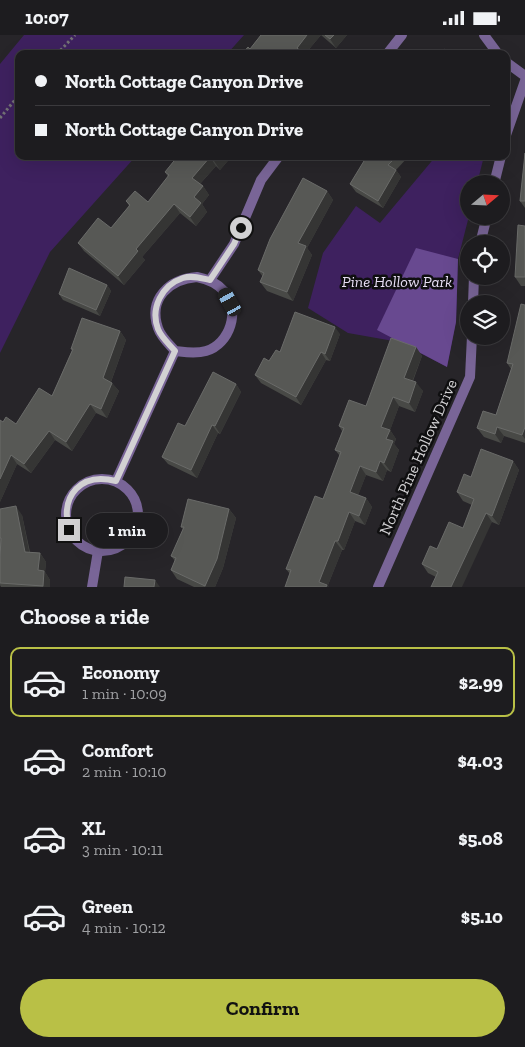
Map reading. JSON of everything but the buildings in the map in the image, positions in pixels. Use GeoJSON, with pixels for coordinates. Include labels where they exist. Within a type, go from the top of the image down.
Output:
{"type":"FeatureCollection","features":[{"type":"Feature","properties":{"kind":"street"},"geometry":{"type":"LineString","coordinates":[[390,50],[402,35]]}},
{"type":"Feature","properties":{"kind":"street"},"geometry":{"type":"LineString","coordinates":[[484,35],[495,50]]}},
{"type":"Feature","properties":{"kind":"street"},"geometry":{"type":"LineString","coordinates":[[510,65],[525,77]]}},
{"type":"Feature","properties":{"kind":"street"},"geometry":{"type":"LineString","coordinates":[[510,124],[525,81]]}},
{"type":"Feature","properties":{"kind":"street"},"geometry":{"type":"LineString","coordinates":[[210,280],[234,244],[261,180],[276,160]]}},
{"type":"Feature","properties":{"kind":"street"},"geometry":{"type":"LineString","coordinates":[[496,175],[500,160]]}},
{"type":"Feature","properties":{"kind":"street"},"geometry":{"type":"LineString","coordinates":[[197,277],[210,280],[224,291],[230,302],[232,315],[229,332],[221,343],[208,351],[195,353],[175,351],[165,341],[158,329],[156,316],[158,302],[164,290],[172,283],[184,278],[197,277]]}},
{"type":"Feature","properties":{"kind":"street","name":"North Pine Hollow Drive"},"geometry":{"type":"LineString","coordinates":[[378,587],[470,377],[472,345]]}},
{"type":"Feature","properties":{"kind":"street"},"geometry":{"type":"LineString","coordinates":[[116,481],[175,351]]}},
{"type":"Feature","properties":{"kind":"street"},"geometry":{"type":"LineString","coordinates":[[104,478],[116,481],[130,492],[138,507],[135,529],[129,539],[120,546],[98,551],[86,547],[76,540],[69,530],[66,517],[67,505],[72,494],[81,485],[92,479],[104,478]]}},
{"type":"Feature","properties":{"kind":"street"},"geometry":{"type":"LineString","coordinates":[[92,587],[98,551]]}},
{"type":"Feature","properties":{"kind":"path"},"geometry":{"type":"LineString","coordinates":[[61,50],[75,35]]}},
{"type":"Feature","properties":{"kind":"path"},"geometry":{"type":"LineString","coordinates":[[0,118],[15,100]]}},
{"type":"Feature","properties":{"kind":"green space"},"geometry":{"type":"Polygon","coordinates":[[[24,35],[244,35],[231,50],[15,50],[15,160],[132,160],[50,252],[0,353],[0,64],[24,35]]]}},
{"type":"Feature","properties":{"kind":"green space","name":"Pine Hollow Park"},"geometry":{"type":"Polygon","coordinates":[[[433,160],[483,160],[479,175],[460,175],[460,225],[467,225],[464,235],[460,235],[456,322],[447,367],[399,342],[348,333],[308,308],[323,253],[356,206],[380,223],[433,160]]]}},
{"type":"Feature","properties":{"kind":"shaded area"},"geometry":{"type":"Polygon","coordinates":[[[416,248],[458,259],[456,322],[447,367],[377,330],[416,248]]]}},
{"type":"Feature","properties":{"kind":"route"},"geometry":{"type":"LineString","coordinates":[[69,530],[66,517],[67,505],[72,494],[81,485],[92,479],[104,478],[116,481],[175,351],[165,341],[158,329],[156,316],[158,302],[164,290],[172,283],[184,278],[197,277],[210,280],[234,244],[241,228]]}}]}
